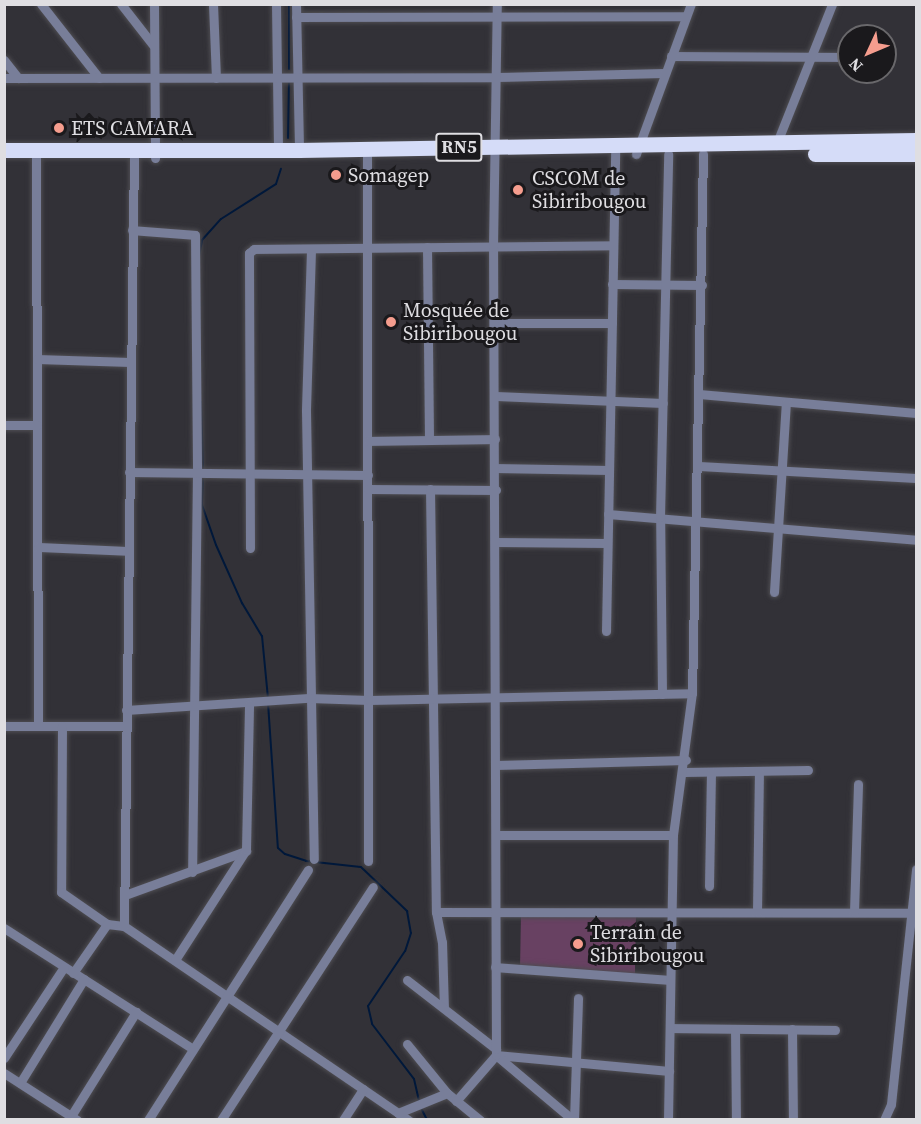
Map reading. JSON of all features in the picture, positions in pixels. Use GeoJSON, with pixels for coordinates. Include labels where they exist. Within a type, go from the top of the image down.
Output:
{"type":"FeatureCollection","features":[{"type":"Feature","properties":{"kind":"highway","name":"RN5"},"geometry":{"type":"LineString","coordinates":[[155,154],[278,150],[637,150],[916,140]]}},
{"type":"Feature","properties":{"kind":"highway","name":"RN5"},"geometry":{"type":"LineString","coordinates":[[4,150],[367,157],[494,150]]}},
{"type":"Feature","properties":{"kind":"highway","name":"RN5"},"geometry":{"type":"LineString","coordinates":[[637,150],[668,154],[916,154]]}},
{"type":"Feature","properties":{"kind":"highway","name":"RN5"},"geometry":{"type":"LineString","coordinates":[[4,158],[134,154]]}},
{"type":"Feature","properties":{"kind":"street"},"geometry":{"type":"LineString","coordinates":[[41,4],[99,78]]}},
{"type":"Feature","properties":{"kind":"street"},"geometry":{"type":"LineString","coordinates":[[121,4],[153,45]]}},
{"type":"Feature","properties":{"kind":"street"},"geometry":{"type":"LineString","coordinates":[[154,4],[155,154]]}},
{"type":"Feature","properties":{"kind":"street"},"geometry":{"type":"LineString","coordinates":[[213,4],[216,78]]}},
{"type":"Feature","properties":{"kind":"street"},"geometry":{"type":"LineString","coordinates":[[276,4],[278,150]]}},
{"type":"Feature","properties":{"kind":"street"},"geometry":{"type":"LineString","coordinates":[[296,4],[299,150]]}},
{"type":"Feature","properties":{"kind":"street"},"geometry":{"type":"LineString","coordinates":[[358,4],[358,16]]}},
{"type":"Feature","properties":{"kind":"street"},"geometry":{"type":"LineString","coordinates":[[421,4],[421,15]]}},
{"type":"Feature","properties":{"kind":"street"},"geometry":{"type":"LineString","coordinates":[[637,150],[684,16],[691,4]]}},
{"type":"Feature","properties":{"kind":"street"},"geometry":{"type":"LineString","coordinates":[[776,145],[832,4]]}},
{"type":"Feature","properties":{"kind":"street"},"geometry":{"type":"LineString","coordinates":[[296,17],[421,15],[497,9],[554,9],[684,16]]}},
{"type":"Feature","properties":{"kind":"street"},"geometry":{"type":"LineString","coordinates":[[456,1101],[496,1052],[496,490],[494,468],[496,396],[493,247],[497,9]]}},
{"type":"Feature","properties":{"kind":"street"},"geometry":{"type":"LineString","coordinates":[[671,56],[837,57]]}},
{"type":"Feature","properties":{"kind":"street"},"geometry":{"type":"LineString","coordinates":[[4,60],[18,78]]}},
{"type":"Feature","properties":{"kind":"street"},"geometry":{"type":"LineString","coordinates":[[4,78],[496,77],[664,73]]}},
{"type":"Feature","properties":{"kind":"street"},"geometry":{"type":"LineString","coordinates":[[606,631],[615,150]]}},
{"type":"Feature","properties":{"kind":"street"},"geometry":{"type":"LineString","coordinates":[[124,926],[134,154]]}},
{"type":"Feature","properties":{"kind":"street"},"geometry":{"type":"LineString","coordinates":[[662,694],[660,517],[668,154]]}},
{"type":"Feature","properties":{"kind":"street"},"geometry":{"type":"LineString","coordinates":[[668,1119],[673,835],[686,760],[692,693],[699,466],[703,154]]}},
{"type":"Feature","properties":{"kind":"street"},"geometry":{"type":"LineString","coordinates":[[367,157],[368,861]]}},
{"type":"Feature","properties":{"kind":"street"},"geometry":{"type":"LineString","coordinates":[[36,158],[38,726]]}},
{"type":"Feature","properties":{"kind":"street"},"geometry":{"type":"LineString","coordinates":[[132,230],[195,235],[197,472],[192,872]]}},
{"type":"Feature","properties":{"kind":"street"},"geometry":{"type":"LineString","coordinates":[[250,548],[247,259],[254,249],[613,245]]}},
{"type":"Feature","properties":{"kind":"street"},"geometry":{"type":"LineString","coordinates":[[428,247],[429,441]]}},
{"type":"Feature","properties":{"kind":"street"},"geometry":{"type":"LineString","coordinates":[[310,250],[307,474],[309,698],[314,860]]}},
{"type":"Feature","properties":{"kind":"street"},"geometry":{"type":"LineString","coordinates":[[612,284],[702,285]]}},
{"type":"Feature","properties":{"kind":"street"},"geometry":{"type":"LineString","coordinates":[[494,323],[612,323]]}},
{"type":"Feature","properties":{"kind":"street"},"geometry":{"type":"LineString","coordinates":[[37,359],[130,362]]}},
{"type":"Feature","properties":{"kind":"street"},"geometry":{"type":"LineString","coordinates":[[699,394],[916,413]]}},
{"type":"Feature","properties":{"kind":"street"},"geometry":{"type":"LineString","coordinates":[[496,396],[663,403]]}},
{"type":"Feature","properties":{"kind":"street"},"geometry":{"type":"LineString","coordinates":[[774,592],[786,402]]}},
{"type":"Feature","properties":{"kind":"street"},"geometry":{"type":"LineString","coordinates":[[4,425],[37,425]]}},
{"type":"Feature","properties":{"kind":"street"},"geometry":{"type":"LineString","coordinates":[[368,441],[495,439]]}},
{"type":"Feature","properties":{"kind":"street"},"geometry":{"type":"LineString","coordinates":[[699,466],[916,478]]}},
{"type":"Feature","properties":{"kind":"street"},"geometry":{"type":"LineString","coordinates":[[494,468],[609,470]]}},
{"type":"Feature","properties":{"kind":"street"},"geometry":{"type":"LineString","coordinates":[[129,472],[368,475]]}},
{"type":"Feature","properties":{"kind":"street"},"geometry":{"type":"LineString","coordinates":[[368,489],[496,490]]}},
{"type":"Feature","properties":{"kind":"street"},"geometry":{"type":"LineString","coordinates":[[430,489],[436,912],[443,953],[444,1008]]}},
{"type":"Feature","properties":{"kind":"street"},"geometry":{"type":"LineString","coordinates":[[608,514],[696,519],[916,540]]}},
{"type":"Feature","properties":{"kind":"street"},"geometry":{"type":"LineString","coordinates":[[496,543],[607,543]]}},
{"type":"Feature","properties":{"kind":"street"},"geometry":{"type":"LineString","coordinates":[[38,547],[128,551]]}},
{"type":"Feature","properties":{"kind":"street"},"geometry":{"type":"LineString","coordinates":[[126,710],[249,704],[309,698],[369,700],[692,693]]}},
{"type":"Feature","properties":{"kind":"street"},"geometry":{"type":"LineString","coordinates":[[175,960],[246,850],[249,704]]}},
{"type":"Feature","properties":{"kind":"street"},"geometry":{"type":"LineString","coordinates":[[4,726],[126,726]]}},
{"type":"Feature","properties":{"kind":"street"},"geometry":{"type":"LineString","coordinates":[[62,726],[60,892],[107,924],[124,926],[408,1119]]}},
{"type":"Feature","properties":{"kind":"street"},"geometry":{"type":"LineString","coordinates":[[496,765],[686,760]]}},
{"type":"Feature","properties":{"kind":"street"},"geometry":{"type":"LineString","coordinates":[[684,772],[808,770]]}},
{"type":"Feature","properties":{"kind":"street"},"geometry":{"type":"LineString","coordinates":[[757,912],[759,771]]}},
{"type":"Feature","properties":{"kind":"street"},"geometry":{"type":"LineString","coordinates":[[709,886],[711,772]]}},
{"type":"Feature","properties":{"kind":"street"},"geometry":{"type":"LineString","coordinates":[[854,912],[858,784]]}},
{"type":"Feature","properties":{"kind":"street"},"geometry":{"type":"LineString","coordinates":[[496,835],[673,835]]}},
{"type":"Feature","properties":{"kind":"street"},"geometry":{"type":"LineString","coordinates":[[124,895],[192,872],[246,850]]}},
{"type":"Feature","properties":{"kind":"street"},"geometry":{"type":"LineString","coordinates":[[884,1119],[891,1104],[916,869]]}},
{"type":"Feature","properties":{"kind":"street"},"geometry":{"type":"LineString","coordinates":[[148,1119],[308,870]]}},
{"type":"Feature","properties":{"kind":"street"},"geometry":{"type":"LineString","coordinates":[[221,1119],[373,887]]}},
{"type":"Feature","properties":{"kind":"street"},"geometry":{"type":"LineString","coordinates":[[436,912],[495,909],[912,913]]}},
{"type":"Feature","properties":{"kind":"street"},"geometry":{"type":"LineString","coordinates":[[73,973],[107,924]]}},
{"type":"Feature","properties":{"kind":"street"},"geometry":{"type":"LineString","coordinates":[[4,928],[193,1049]]}},
{"type":"Feature","properties":{"kind":"street"},"geometry":{"type":"LineString","coordinates":[[4,1058],[64,967]]}},
{"type":"Feature","properties":{"kind":"street"},"geometry":{"type":"LineString","coordinates":[[495,967],[670,980]]}},
{"type":"Feature","properties":{"kind":"street"},"geometry":{"type":"LineString","coordinates":[[20,1083],[84,979]]}},
{"type":"Feature","properties":{"kind":"street"},"geometry":{"type":"LineString","coordinates":[[407,980],[444,1008],[574,1119]]}},
{"type":"Feature","properties":{"kind":"street"},"geometry":{"type":"LineString","coordinates":[[574,1119],[578,1063],[578,998]]}},
{"type":"Feature","properties":{"kind":"street"},"geometry":{"type":"LineString","coordinates":[[6,1078],[20,1083],[74,1118],[136,1012]]}},
{"type":"Feature","properties":{"kind":"street"},"geometry":{"type":"LineString","coordinates":[[670,1028],[835,1030]]}},
{"type":"Feature","properties":{"kind":"street"},"geometry":{"type":"LineString","coordinates":[[735,1029],[736,1119]]}},
{"type":"Feature","properties":{"kind":"street"},"geometry":{"type":"LineString","coordinates":[[792,1029],[793,1119]]}},
{"type":"Feature","properties":{"kind":"street"},"geometry":{"type":"LineString","coordinates":[[407,1044],[447,1093],[480,1119]]}},
{"type":"Feature","properties":{"kind":"street"},"geometry":{"type":"LineString","coordinates":[[496,1052],[578,1063],[669,1071]]}},
{"type":"Feature","properties":{"kind":"street"},"geometry":{"type":"LineString","coordinates":[[344,1119],[363,1089]]}},
{"type":"Feature","properties":{"kind":"street"},"geometry":{"type":"LineString","coordinates":[[398,1113],[447,1093]]}},
{"type":"Feature","properties":{"kind":"shaded area","name":"Terrain de Sibiribougou"},"geometry":{"type":"Polygon","coordinates":[[[521,913],[636,915],[635,975],[520,973],[521,913]]]}},
{"type":"Feature","properties":{"kind":"waterway"},"geometry":{"type":"LineString","coordinates":[[289,4],[289,69]]}},
{"type":"Feature","properties":{"kind":"waterway"},"geometry":{"type":"LineString","coordinates":[[288,138],[289,81]]}},
{"type":"Feature","properties":{"kind":"waterway"},"geometry":{"type":"LineString","coordinates":[[199,256],[202,240],[221,219],[276,184],[281,169]]}},
{"type":"Feature","properties":{"kind":"waterway"},"geometry":{"type":"LineString","coordinates":[[201,402],[203,469]]}},
{"type":"Feature","properties":{"kind":"waterway"},"geometry":{"type":"LineString","coordinates":[[203,474],[202,505],[216,545],[242,603],[262,636],[268,698]]}},
{"type":"Feature","properties":{"kind":"waterway"},"geometry":{"type":"LineString","coordinates":[[268,703],[278,848],[285,854],[306,861],[361,867],[407,911],[411,933],[405,951],[368,1006],[372,1024],[414,1079],[419,1101]]}},
{"type":"Feature","properties":{"kind":"waterway"},"geometry":{"type":"LineString","coordinates":[[422,1110],[427,1120]]}},
{"type":"Feature","properties":{"kind":"place","name":"ETS CAMARA"},"geometry":{"type":"Point","coordinates":[59,128]}},
{"type":"Feature","properties":{"kind":"place","name":"Somagep"},"geometry":{"type":"Point","coordinates":[336,175]}},
{"type":"Feature","properties":{"kind":"place","name":"CSCOM de Sibiribougou"},"geometry":{"type":"Point","coordinates":[518,190]}},
{"type":"Feature","properties":{"kind":"place","name":"Mosquée de Sibiribougou"},"geometry":{"type":"Point","coordinates":[391,322]}},
{"type":"Feature","properties":{"kind":"place","name":"Terrain de Sibiribougou"},"geometry":{"type":"Point","coordinates":[578,944]}}]}
